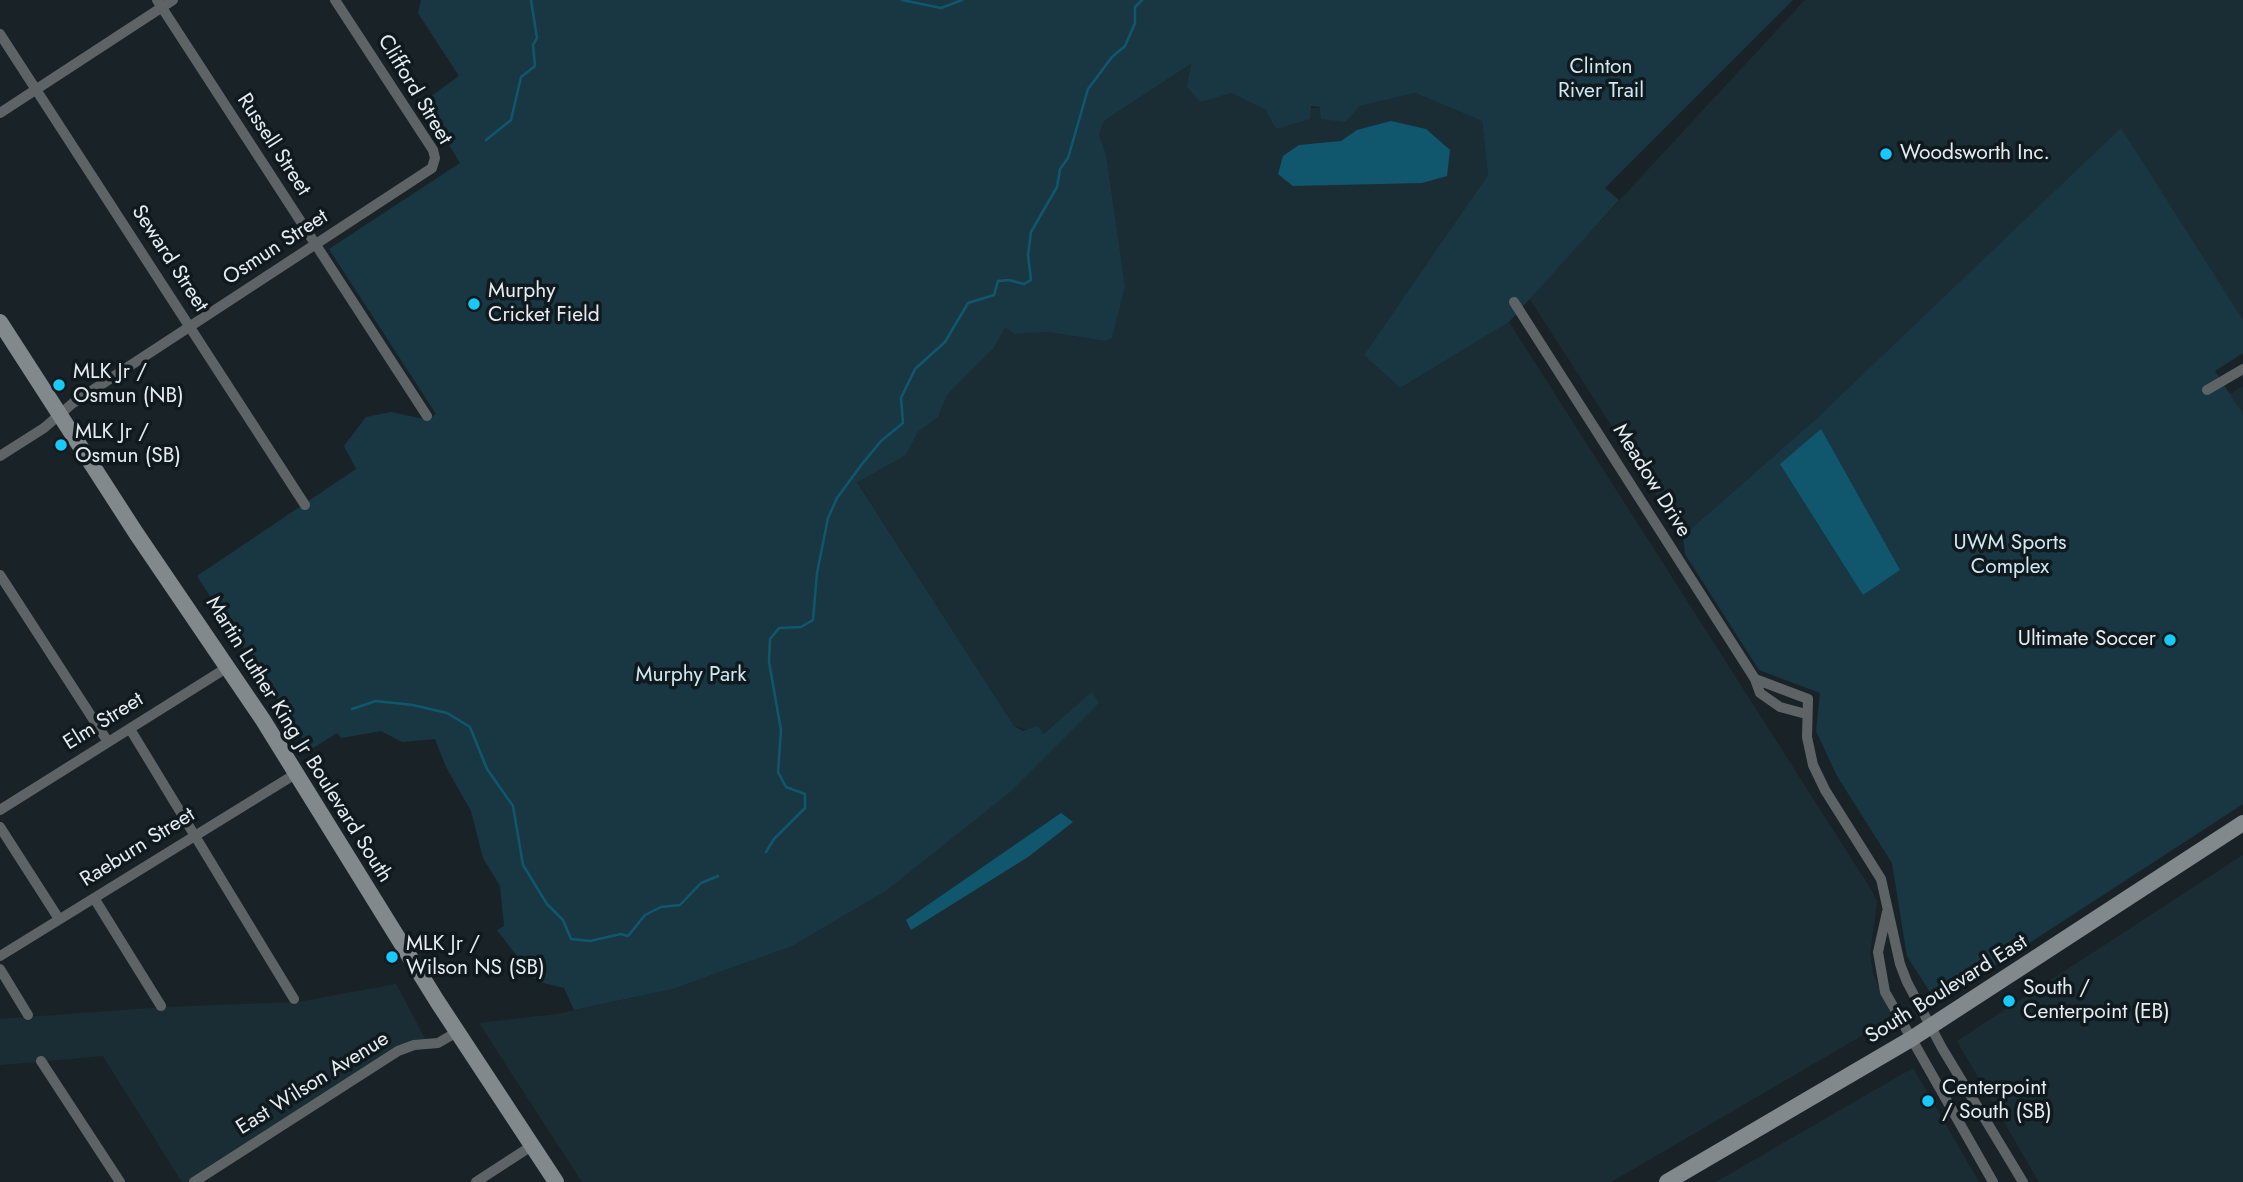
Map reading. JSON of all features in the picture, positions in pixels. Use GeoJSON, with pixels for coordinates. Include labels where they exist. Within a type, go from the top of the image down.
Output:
{"type":"FeatureCollection","features":[{"type":"Feature","properties":{"kind":"main road","name":"Martin Luther King Jr Boulevard South"},"geometry":{"type":"LineString","coordinates":[[0,322],[136,533],[297,773],[457,1032],[556,1182]]}},
{"type":"Feature","properties":{"kind":"main road","name":"South Boulevard East"},"geometry":{"type":"LineString","coordinates":[[1667,1182],[1911,1039],[2243,823]]}},
{"type":"Feature","properties":{"kind":"street"},"geometry":{"type":"LineString","coordinates":[[0,113],[159,4],[173,0]]}},
{"type":"Feature","properties":{"kind":"street","name":"Clifford Street"},"geometry":{"type":"LineString","coordinates":[[335,0],[433,150],[434,165]]}},
{"type":"Feature","properties":{"kind":"street","name":"Russell Street"},"geometry":{"type":"LineString","coordinates":[[159,4],[426,416]]}},
{"type":"Feature","properties":{"kind":"street","name":"Seward Street"},"geometry":{"type":"LineString","coordinates":[[0,34],[305,505]]}},
{"type":"Feature","properties":{"kind":"street","name":"Osmun Street"},"geometry":{"type":"LineString","coordinates":[[0,456],[434,165]]}},
{"type":"Feature","properties":{"kind":"street","name":"Meadow Drive"},"geometry":{"type":"LineString","coordinates":[[1514,302],[1755,679],[1760,693],[1770,701],[1806,714]]}},
{"type":"Feature","properties":{"kind":"street"},"geometry":{"type":"LineString","coordinates":[[2207,390],[2243,369]]}},
{"type":"Feature","properties":{"kind":"street"},"geometry":{"type":"LineString","coordinates":[[0,575],[108,742]]}},
{"type":"Feature","properties":{"kind":"street","name":"Elm Street"},"geometry":{"type":"LineString","coordinates":[[0,810],[228,667]]}},
{"type":"Feature","properties":{"kind":"street"},"geometry":{"type":"LineString","coordinates":[[1755,679],[1808,699],[1808,743],[1815,771],[1881,879],[1903,973],[1930,1027],[2023,1182]]}},
{"type":"Feature","properties":{"kind":"street"},"geometry":{"type":"LineString","coordinates":[[130,729],[294,999]]}},
{"type":"Feature","properties":{"kind":"street","name":"Raeburn Street"},"geometry":{"type":"LineString","coordinates":[[0,956],[297,773]]}},
{"type":"Feature","properties":{"kind":"street"},"geometry":{"type":"LineString","coordinates":[[0,827],[59,919]]}},
{"type":"Feature","properties":{"kind":"street"},"geometry":{"type":"LineString","coordinates":[[94,898],[161,1006]]}},
{"type":"Feature","properties":{"kind":"street"},"geometry":{"type":"LineString","coordinates":[[1887,912],[1878,952],[1882,982],[1911,1039],[1993,1182]]}},
{"type":"Feature","properties":{"kind":"street"},"geometry":{"type":"LineString","coordinates":[[0,969],[28,1015]]}},
{"type":"Feature","properties":{"kind":"street"},"geometry":{"type":"LineString","coordinates":[[1882,982],[1903,973]]}},
{"type":"Feature","properties":{"kind":"street","name":"East Wilson Avenue"},"geometry":{"type":"LineString","coordinates":[[194,1182],[398,1051],[414,1045],[438,1043],[457,1032]]}},
{"type":"Feature","properties":{"kind":"street"},"geometry":{"type":"LineString","coordinates":[[41,1061],[120,1182]]}},
{"type":"Feature","properties":{"kind":"street"},"geometry":{"type":"LineString","coordinates":[[1947,1103],[1968,1092]]}},
{"type":"Feature","properties":{"kind":"street"},"geometry":{"type":"LineString","coordinates":[[476,1182],[533,1145]]}},
{"type":"Feature","properties":{"kind":"shaded area"},"geometry":{"type":"Polygon","coordinates":[[[1805,0],[2243,0],[2243,320],[2121,129],[1816,419],[1683,536],[1529,298],[1805,0]]]}},
{"type":"Feature","properties":{"kind":"shaded area"},"geometry":{"type":"Polygon","coordinates":[[[1192,64],[1231,93],[1266,110],[1360,106],[1415,93],[1482,121],[1488,175],[1364,355],[1400,388],[1509,322],[1872,891],[1877,901],[1870,954],[1873,974],[1892,1018],[1611,1182],[582,1182],[479,1023],[557,1014],[673,989],[792,946],[1099,703],[1092,693],[1042,734],[1014,726],[857,481],[906,455],[918,432],[938,417],[947,395],[994,348],[1005,326],[1014,334],[1048,332],[1105,341],[1125,286],[1106,154],[1099,135],[1104,121],[1192,64]]]}},
{"type":"Feature","properties":{"kind":"shaded area"},"geometry":{"type":"Polygon","coordinates":[[[2243,386],[2243,414],[2230,394],[2243,386]]]}},
{"type":"Feature","properties":{"kind":"shaded area"},"geometry":{"type":"Polygon","coordinates":[[[2243,855],[2243,1182],[2039,1182],[1957,1041],[2243,855]]]}},
{"type":"Feature","properties":{"kind":"shaded area"},"geometry":{"type":"Polygon","coordinates":[[[396,984],[429,1046],[409,1049],[196,1182],[182,1182],[103,1056],[0,1065],[0,1019],[166,1007],[298,1002],[396,984]]]}},
{"type":"Feature","properties":{"kind":"shaded area"},"geometry":{"type":"Polygon","coordinates":[[[1913,1068],[1979,1182],[1716,1182],[1913,1068]]]}},
{"type":"Feature","properties":{"kind":"green space"},"geometry":{"type":"Polygon","coordinates":[[[421,0],[1793,0],[1605,188],[1619,200],[1509,322],[1400,388],[1364,355],[1488,175],[1482,121],[1415,93],[1360,106],[1345,122],[1321,119],[1320,107],[1311,106],[1310,119],[1276,129],[1266,110],[1231,93],[1200,102],[1187,87],[1191,64],[1104,121],[1099,135],[1106,154],[1125,286],[1112,338],[1105,341],[1048,332],[1014,334],[1005,327],[994,348],[947,395],[938,417],[918,432],[906,455],[857,482],[1014,726],[1023,731],[1038,726],[1043,734],[1092,692],[1099,703],[1010,792],[887,890],[792,946],[673,989],[574,1010],[564,988],[536,981],[497,930],[504,926],[500,886],[483,858],[471,811],[446,767],[435,739],[402,742],[381,731],[341,738],[337,733],[310,750],[197,576],[356,469],[344,446],[366,417],[391,412],[428,420],[436,414],[329,249],[460,163],[423,102],[459,76],[418,13],[421,0]]]}},
{"type":"Feature","properties":{"kind":"green space","name":"UWM Sports Complex"},"geometry":{"type":"Polygon","coordinates":[[[2121,128],[2243,320],[2243,353],[2215,371],[2243,414],[2243,804],[1937,1003],[1907,956],[1892,863],[1837,776],[1816,731],[1820,693],[1759,670],[1685,554],[1683,536],[1816,419],[2121,128]]]}},
{"type":"Feature","properties":{"kind":"water"},"geometry":{"type":"Polygon","coordinates":[[[1391,121],[1426,129],[1450,150],[1447,176],[1422,183],[1293,186],[1278,174],[1283,156],[1299,145],[1341,141],[1357,130],[1391,121]]]}},
{"type":"Feature","properties":{"kind":"water"},"geometry":{"type":"Polygon","coordinates":[[[1821,429],[1900,570],[1863,595],[1780,464],[1821,429]]]}},
{"type":"Feature","properties":{"kind":"water"},"geometry":{"type":"Polygon","coordinates":[[[1061,813],[1073,822],[1028,857],[911,930],[906,920],[1061,813]]]}},
{"type":"Feature","properties":{"kind":"waterway"},"geometry":{"type":"LineString","coordinates":[[486,140],[511,120],[521,77],[535,66],[533,45],[537,38],[531,0]]}},
{"type":"Feature","properties":{"kind":"waterway"},"geometry":{"type":"LineString","coordinates":[[902,0],[941,8],[962,0]]}},
{"type":"Feature","properties":{"kind":"waterway"},"geometry":{"type":"LineString","coordinates":[[766,852],[774,839],[805,808],[805,794],[786,787],[778,772],[781,730],[769,662],[770,639],[779,628],[801,627],[813,620],[817,573],[828,518],[837,498],[862,464],[881,441],[903,423],[901,398],[915,369],[945,342],[968,303],[994,295],[998,281],[1009,280],[1024,284],[1031,280],[1028,255],[1031,232],[1057,187],[1060,169],[1068,158],[1088,89],[1112,57],[1125,46],[1135,23],[1135,7],[1142,0]]}},
{"type":"Feature","properties":{"kind":"waterway"},"geometry":{"type":"LineString","coordinates":[[352,709],[376,701],[413,705],[447,713],[470,727],[487,769],[513,806],[523,865],[547,904],[563,920],[571,939],[590,941],[621,934],[628,936],[645,915],[661,907],[680,905],[701,883],[718,876]]}},
{"type":"Feature","properties":{"kind":"place","name":"Woodsworth Inc."},"geometry":{"type":"Point","coordinates":[1886,154]}},
{"type":"Feature","properties":{"kind":"place","name":"Murphy Cricket Field"},"geometry":{"type":"Point","coordinates":[474,304]}},
{"type":"Feature","properties":{"kind":"place","name":"MLK Jr / Osmun (NB)"},"geometry":{"type":"Point","coordinates":[59,385]}},
{"type":"Feature","properties":{"kind":"place","name":"MLK Jr / Osmun (SB)"},"geometry":{"type":"Point","coordinates":[61,445]}},
{"type":"Feature","properties":{"kind":"place","name":"Ultimate Soccer"},"geometry":{"type":"Point","coordinates":[2170,640]}},
{"type":"Feature","properties":{"kind":"place","name":"MLK Jr / Wilson NS (SB)"},"geometry":{"type":"Point","coordinates":[392,957]}},
{"type":"Feature","properties":{"kind":"place","name":"South / Centerpoint (EB)"},"geometry":{"type":"Point","coordinates":[2009,1001]}},
{"type":"Feature","properties":{"kind":"place","name":"Centerpoint / South (SB)"},"geometry":{"type":"Point","coordinates":[1928,1101]}},
{"type":"Feature","properties":{"kind":"park label","name":"Clinton River Trail"},"geometry":{"type":"Point","coordinates":[1601,80]}},
{"type":"Feature","properties":{"kind":"park label","name":"Murphy Park"},"geometry":{"type":"Point","coordinates":[691,676]}}]}
